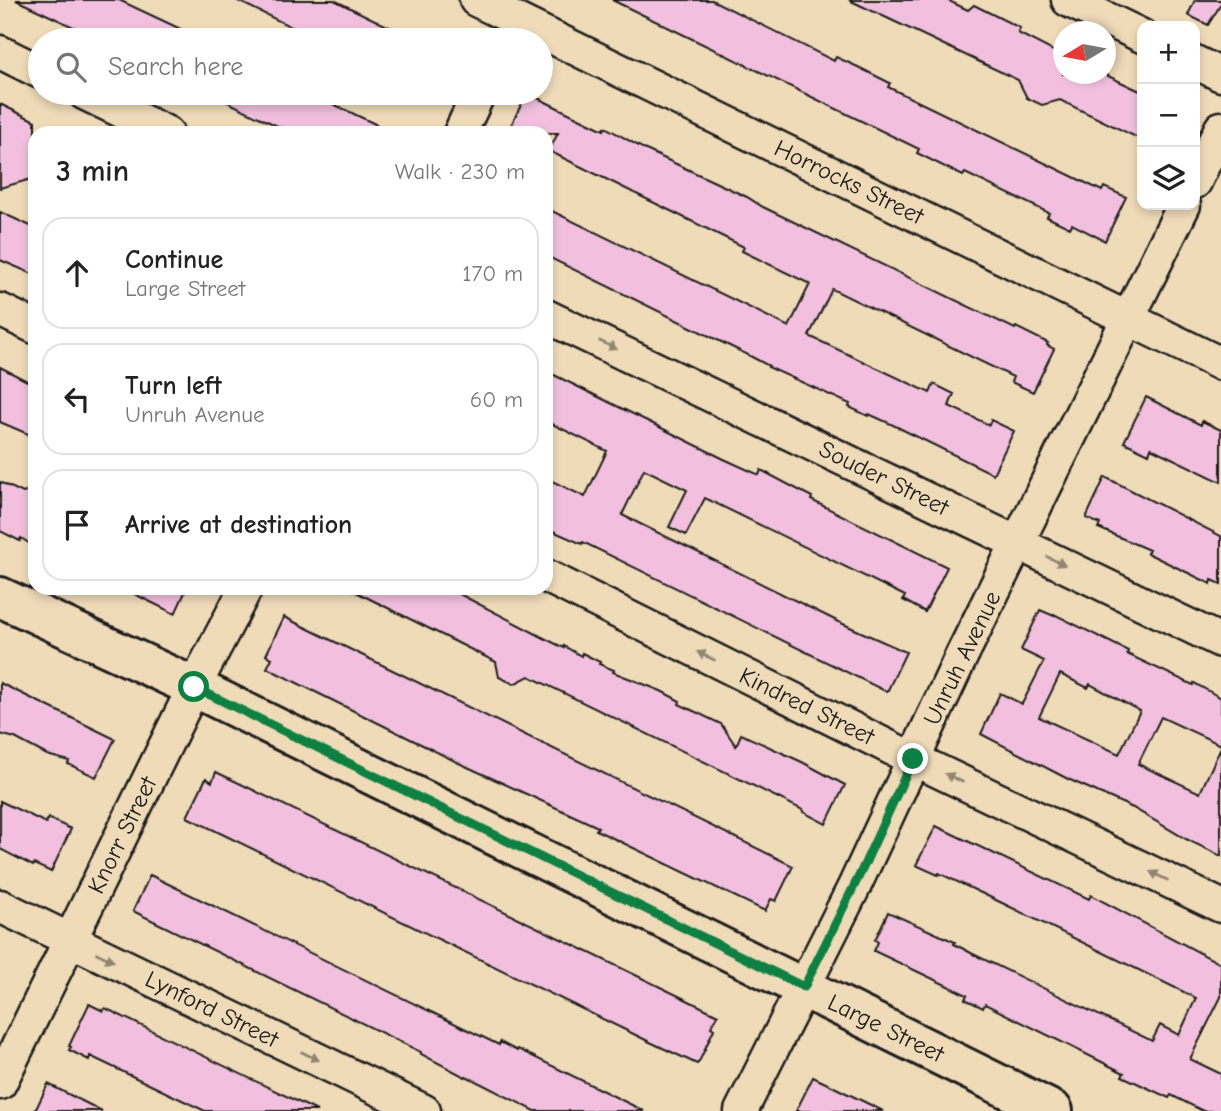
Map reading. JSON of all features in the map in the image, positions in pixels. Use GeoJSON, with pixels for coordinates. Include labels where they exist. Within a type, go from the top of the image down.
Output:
{"type":"FeatureCollection","features":[{"type":"Feature","properties":{"kind":"street","name":"Horrocks Street"},"geometry":{"type":"LineString","coordinates":[[476,0],[530,28]]}},
{"type":"Feature","properties":{"kind":"street"},"geometry":{"type":"LineString","coordinates":[[1068,0],[1137,34]]}},
{"type":"Feature","properties":{"kind":"street","name":"Horrocks Street"},"geometry":{"type":"LineString","coordinates":[[553,39],[1221,364]]}},
{"type":"Feature","properties":{"kind":"street"},"geometry":{"type":"LineString","coordinates":[[0,52],[28,66]]}},
{"type":"Feature","properties":{"kind":"street"},"geometry":{"type":"LineString","coordinates":[[1200,64],[1221,75]]}},
{"type":"Feature","properties":{"kind":"street"},"geometry":{"type":"LineString","coordinates":[[109,105],[152,126]]}},
{"type":"Feature","properties":{"kind":"street"},"geometry":{"type":"LineString","coordinates":[[463,126],[473,105]]}},
{"type":"Feature","properties":{"kind":"street"},"geometry":{"type":"LineString","coordinates":[[1200,172],[1221,128]]}},
{"type":"Feature","properties":{"kind":"street","name":"Unruh Avenue"},"geometry":{"type":"LineString","coordinates":[[741,1111],[860,874],[913,759],[1182,210]]}},
{"type":"Feature","properties":{"kind":"street"},"geometry":{"type":"LineString","coordinates":[[0,310],[28,324]]}},
{"type":"Feature","properties":{"kind":"street","name":"Souder Street"},"geometry":{"type":"LineString","coordinates":[[553,319],[1221,641]]}},
{"type":"Feature","properties":{"kind":"street","name":"Kindred Street"},"geometry":{"type":"LineString","coordinates":[[553,579],[913,759],[1221,906]]}},
{"type":"Feature","properties":{"kind":"street","name":"Knorr Street"},"geometry":{"type":"LineString","coordinates":[[0,1083],[194,687],[242,595]]}},
{"type":"Feature","properties":{"kind":"street","name":"Large Street"},"geometry":{"type":"LineString","coordinates":[[0,597],[194,687],[1053,1111]]}},
{"type":"Feature","properties":{"kind":"street","name":"Lynford Street"},"geometry":{"type":"LineString","coordinates":[[0,905],[424,1111]]}},
{"type":"Feature","properties":{"kind":"building"},"geometry":{"type":"Polygon","coordinates":[[[16,0],[119,0],[178,28],[76,28],[16,0]]]}},
{"type":"Feature","properties":{"kind":"building"},"geometry":{"type":"Polygon","coordinates":[[[236,0],[334,0],[391,28],[293,28],[236,0]]]}},
{"type":"Feature","properties":{"kind":"building"},"geometry":{"type":"Polygon","coordinates":[[[612,0],[712,0],[834,61],[836,57],[858,67],[890,83],[888,87],[1102,191],[1104,187],[1126,197],[1105,241],[1072,224],[1070,228],[1047,217],[1049,213],[965,173],[963,176],[917,153],[919,149],[612,0]]]}},
{"type":"Feature","properties":{"kind":"building"},"geometry":{"type":"Polygon","coordinates":[[[849,0],[947,0],[968,10],[974,5],[1020,28],[1018,33],[1053,51],[1053,84],[1116,84],[1116,80],[1137,90],[1137,138],[1060,100],[1042,105],[1027,98],[1018,80],[849,0]]]}},
{"type":"Feature","properties":{"kind":"building"},"geometry":{"type":"Polygon","coordinates":[[[1195,0],[1221,0],[1208,25],[1188,15],[1195,0]]]}},
{"type":"Feature","properties":{"kind":"building"},"geometry":{"type":"Polygon","coordinates":[[[0,104],[35,121],[35,126],[28,126],[28,180],[0,188],[0,104]]]}},
{"type":"Feature","properties":{"kind":"building"},"geometry":{"type":"Polygon","coordinates":[[[234,105],[335,105],[379,126],[277,126],[234,105]]]}},
{"type":"Feature","properties":{"kind":"building"},"geometry":{"type":"Polygon","coordinates":[[[521,105],[552,105],[604,130],[605,127],[646,150],[1048,343],[1047,345],[1054,349],[1033,392],[1011,382],[1013,377],[832,289],[809,336],[930,393],[934,384],[954,394],[949,406],[989,425],[991,420],[1014,431],[993,474],[891,424],[849,407],[850,404],[768,367],[553,259],[553,211],[789,327],[810,284],[742,251],[744,247],[553,153],[553,143],[558,133],[553,133],[553,126],[510,126],[521,105]]]}},
{"type":"Feature","properties":{"kind":"building"},"geometry":{"type":"Polygon","coordinates":[[[0,212],[28,225],[28,272],[0,260],[0,212]]]}},
{"type":"Feature","properties":{"kind":"building"},"geometry":{"type":"Polygon","coordinates":[[[0,367],[28,381],[28,434],[0,422],[0,367]]]}},
{"type":"Feature","properties":{"kind":"building"},"geometry":{"type":"Polygon","coordinates":[[[553,374],[724,459],[759,475],[761,470],[812,497],[811,500],[947,567],[925,612],[903,600],[905,596],[705,498],[686,535],[669,527],[687,490],[644,469],[622,515],[841,623],[906,652],[887,692],[583,542],[582,544],[553,531],[553,481],[585,497],[607,451],[553,424],[553,374]]]}},
{"type":"Feature","properties":{"kind":"building"},"geometry":{"type":"Polygon","coordinates":[[[1146,397],[1201,425],[1202,421],[1221,430],[1221,482],[1151,448],[1149,454],[1124,442],[1146,397]]]}},
{"type":"Feature","properties":{"kind":"building"},"geometry":{"type":"Polygon","coordinates":[[[1105,477],[1221,536],[1221,584],[1212,580],[1211,584],[1147,553],[1149,550],[1098,528],[1100,524],[1086,518],[1105,477]]]}},
{"type":"Feature","properties":{"kind":"building"},"geometry":{"type":"Polygon","coordinates":[[[0,482],[23,493],[28,491],[28,542],[0,531],[0,482]]]}},
{"type":"Feature","properties":{"kind":"building"},"geometry":{"type":"Polygon","coordinates":[[[136,595],[184,595],[175,614],[136,595]]]}},
{"type":"Feature","properties":{"kind":"building"},"geometry":{"type":"Polygon","coordinates":[[[362,595],[462,595],[564,648],[600,662],[599,664],[614,670],[613,672],[680,701],[679,704],[721,724],[736,746],[741,734],[845,785],[826,824],[803,810],[529,676],[514,684],[499,677],[496,662],[362,595]]]}},
{"type":"Feature","properties":{"kind":"building"},"geometry":{"type":"Polygon","coordinates":[[[1040,610],[1054,614],[1128,651],[1127,654],[1193,685],[1194,683],[1221,698],[1221,745],[1161,717],[1138,764],[1200,793],[1221,747],[1221,856],[1133,808],[1068,779],[981,734],[1000,693],[1022,704],[1044,661],[1021,650],[1040,610]],[[1060,674],[1039,717],[1119,754],[1140,711],[1090,684],[1088,688],[1060,674]]]}},
{"type":"Feature","properties":{"kind":"building"},"geometry":{"type":"Polygon","coordinates":[[[284,617],[793,866],[776,901],[771,899],[765,911],[596,830],[598,827],[461,764],[267,668],[272,658],[266,655],[284,617]]]}},
{"type":"Feature","properties":{"kind":"building"},"geometry":{"type":"Polygon","coordinates":[[[0,683],[115,739],[96,777],[68,764],[69,761],[47,755],[15,738],[0,734],[0,683]]]}},
{"type":"Feature","properties":{"kind":"building"},"geometry":{"type":"Polygon","coordinates":[[[216,772],[718,1015],[699,1062],[697,1064],[650,1042],[187,817],[206,778],[212,782],[216,772]]]}},
{"type":"Feature","properties":{"kind":"building"},"geometry":{"type":"Polygon","coordinates":[[[0,801],[46,823],[48,818],[71,829],[51,872],[0,849],[0,801]]]}},
{"type":"Feature","properties":{"kind":"building"},"geometry":{"type":"Polygon","coordinates":[[[936,826],[1089,899],[1091,895],[1221,964],[1221,997],[1190,1059],[1221,1074],[1221,1111],[1203,1111],[1171,1095],[1169,1098],[985,1004],[983,1008],[965,999],[967,995],[874,951],[878,942],[875,940],[888,912],[955,942],[954,944],[973,954],[1152,1041],[1160,1025],[1179,1035],[1196,998],[939,873],[938,875],[916,865],[936,826]]]}},
{"type":"Feature","properties":{"kind":"building"},"geometry":{"type":"Polygon","coordinates":[[[150,875],[499,1045],[500,1042],[517,1051],[518,1049],[644,1111],[535,1111],[133,911],[150,875]]]}},
{"type":"Feature","properties":{"kind":"building"},"geometry":{"type":"Polygon","coordinates":[[[89,1004],[103,1011],[105,1008],[317,1111],[205,1111],[90,1056],[89,1060],[69,1050],[69,1046],[89,1004]]]}},
{"type":"Feature","properties":{"kind":"building"},"geometry":{"type":"Polygon","coordinates":[[[813,1077],[834,1087],[883,1111],[796,1111],[813,1077]]]}},
{"type":"Feature","properties":{"kind":"building"},"geometry":{"type":"Polygon","coordinates":[[[48,1084],[102,1111],[35,1111],[48,1084]]]}},
{"type":"Feature","properties":{"kind":"route"},"geometry":{"type":"LineString","coordinates":[[194,687],[804,987],[913,759]]}}]}
